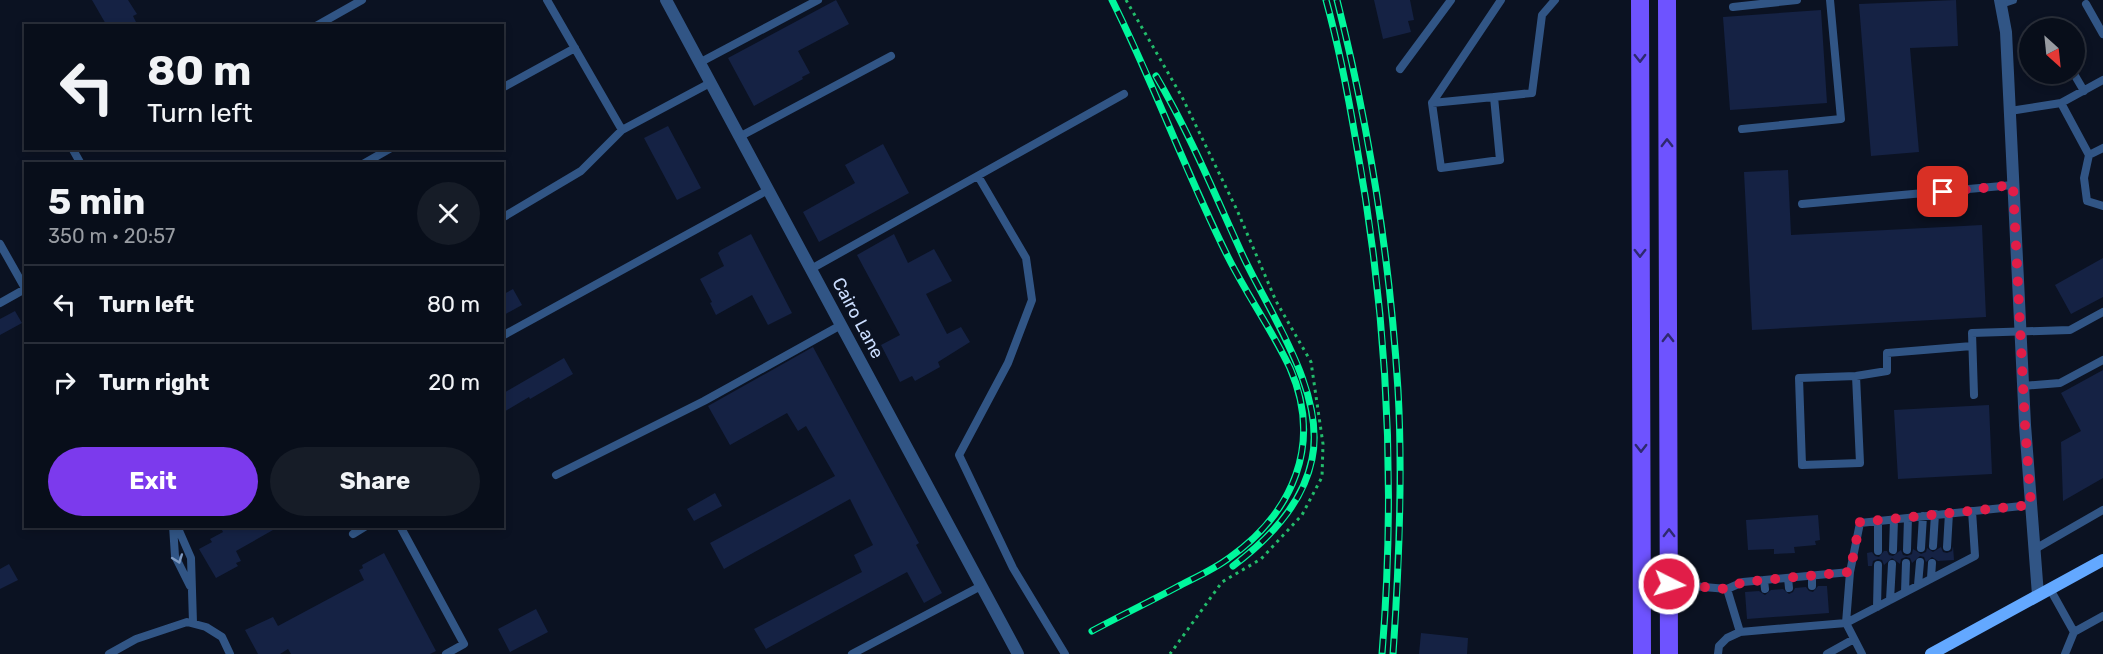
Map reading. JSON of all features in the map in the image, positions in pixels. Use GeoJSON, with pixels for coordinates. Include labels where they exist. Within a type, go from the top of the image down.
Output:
{"type":"FeatureCollection","features":[{"type":"Feature","properties":{"kind":"main road"},"geometry":{"type":"LineString","coordinates":[[1640,0],[1642,654]]}},
{"type":"Feature","properties":{"kind":"main road"},"geometry":{"type":"LineString","coordinates":[[1667,0],[1669,654]]}},
{"type":"Feature","properties":{"kind":"main road"},"geometry":{"type":"LineString","coordinates":[[1931,654],[2103,560]]}},
{"type":"Feature","properties":{"kind":"street","name":"Cairo Lane"},"geometry":{"type":"LineString","coordinates":[[666,0],[1018,654]]}},
{"type":"Feature","properties":{"kind":"street"},"geometry":{"type":"LineString","coordinates":[[2005,1],[2020,332],[2038,596]]}},
{"type":"Feature","properties":{"kind":"lane"},"geometry":{"type":"LineString","coordinates":[[320,24],[362,0]]}},
{"type":"Feature","properties":{"kind":"lane"},"geometry":{"type":"LineString","coordinates":[[548,0],[622,130]]}},
{"type":"Feature","properties":{"kind":"lane"},"geometry":{"type":"LineString","coordinates":[[699,63],[819,0]]}},
{"type":"Feature","properties":{"kind":"lane"},"geometry":{"type":"LineString","coordinates":[[1400,69],[1451,0]]}},
{"type":"Feature","properties":{"kind":"lane"},"geometry":{"type":"LineString","coordinates":[[1494,98],[1500,160],[1441,168],[1432,104],[1501,0]]}},
{"type":"Feature","properties":{"kind":"lane"},"geometry":{"type":"LineString","coordinates":[[1432,104],[1532,93],[1542,15],[1555,0]]}},
{"type":"Feature","properties":{"kind":"lane"},"geometry":{"type":"LineString","coordinates":[[1732,7],[1797,0]]}},
{"type":"Feature","properties":{"kind":"lane"},"geometry":{"type":"LineString","coordinates":[[1742,129],[1841,119],[1830,0]]}},
{"type":"Feature","properties":{"kind":"lane"},"geometry":{"type":"LineString","coordinates":[[2086,4],[2103,34]]}},
{"type":"Feature","properties":{"kind":"lane"},"geometry":{"type":"LineString","coordinates":[[504,87],[575,48]]}},
{"type":"Feature","properties":{"kind":"lane"},"geometry":{"type":"LineString","coordinates":[[739,137],[891,56]]}},
{"type":"Feature","properties":{"kind":"lane"},"geometry":{"type":"LineString","coordinates":[[2010,111],[2061,103],[2103,80]]}},
{"type":"Feature","properties":{"kind":"lane"},"geometry":{"type":"LineString","coordinates":[[504,217],[581,171],[622,130],[710,82]]}},
{"type":"Feature","properties":{"kind":"lane"},"geometry":{"type":"LineString","coordinates":[[2080,84],[2084,91]]}},
{"type":"Feature","properties":{"kind":"lane"},"geometry":{"type":"LineString","coordinates":[[811,269],[1124,94]]}},
{"type":"Feature","properties":{"kind":"lane"},"geometry":{"type":"LineString","coordinates":[[2061,103],[2089,155],[2084,178],[2087,201],[2103,206]]}},
{"type":"Feature","properties":{"kind":"lane"},"geometry":{"type":"LineString","coordinates":[[2089,155],[2103,148]]}},
{"type":"Feature","properties":{"kind":"lane"},"geometry":{"type":"LineString","coordinates":[[366,162],[388,150]]}},
{"type":"Feature","properties":{"kind":"lane"},"geometry":{"type":"LineString","coordinates":[[978,176],[1026,258],[1032,300],[1008,363],[959,456],[1013,568],[1065,654]]}},
{"type":"Feature","properties":{"kind":"lane"},"geometry":{"type":"LineString","coordinates":[[1802,204],[2013,185]]}},
{"type":"Feature","properties":{"kind":"lane"},"geometry":{"type":"LineString","coordinates":[[504,335],[768,190]]}},
{"type":"Feature","properties":{"kind":"lane"},"geometry":{"type":"LineString","coordinates":[[0,244],[24,288]]}},
{"type":"Feature","properties":{"kind":"lane"},"geometry":{"type":"LineString","coordinates":[[0,303],[24,291]]}},
{"type":"Feature","properties":{"kind":"lane"},"geometry":{"type":"LineString","coordinates":[[1974,395],[1972,333],[2070,330],[2103,312]]}},
{"type":"Feature","properties":{"kind":"lane"},"geometry":{"type":"LineString","coordinates":[[556,475],[704,401],[841,325]]}},
{"type":"Feature","properties":{"kind":"lane"},"geometry":{"type":"LineString","coordinates":[[1856,376],[1860,463],[1802,465],[1798,378],[1856,376],[1887,371],[1887,353],[1972,346]]}},
{"type":"Feature","properties":{"kind":"lane"},"geometry":{"type":"LineString","coordinates":[[2023,386],[2060,383],[2103,360]]}},
{"type":"Feature","properties":{"kind":"lane"},"geometry":{"type":"LineString","coordinates":[[1862,654],[1846,623],[1850,572],[1860,522],[2031,505]]}},
{"type":"Feature","properties":{"kind":"lane"},"geometry":{"type":"LineString","coordinates":[[2035,549],[2103,510]]}},
{"type":"Feature","properties":{"kind":"lane"},"geometry":{"type":"LineString","coordinates":[[1718,654],[1719,646],[1727,638],[1740,632],[1846,623],[1975,556],[1972,511]]}},
{"type":"Feature","properties":{"kind":"lane"},"geometry":{"type":"LineString","coordinates":[[1947,547],[1949,513]]}},
{"type":"Feature","properties":{"kind":"lane"},"geometry":{"type":"LineString","coordinates":[[1933,546],[1935,514]]}},
{"type":"Feature","properties":{"kind":"lane"},"geometry":{"type":"LineString","coordinates":[[1921,548],[1923,516]]}},
{"type":"Feature","properties":{"kind":"lane"},"geometry":{"type":"LineString","coordinates":[[1907,550],[1908,518]]}},
{"type":"Feature","properties":{"kind":"lane"},"geometry":{"type":"LineString","coordinates":[[1893,550],[1894,519]]}},
{"type":"Feature","properties":{"kind":"lane"},"geometry":{"type":"LineString","coordinates":[[1878,520],[1878,551]]}},
{"type":"Feature","properties":{"kind":"lane"},"geometry":{"type":"LineString","coordinates":[[175,528],[175,556],[192,590]]}},
{"type":"Feature","properties":{"kind":"lane"},"geometry":{"type":"LineString","coordinates":[[176,528],[191,558],[193,623]]}},
{"type":"Feature","properties":{"kind":"lane"},"geometry":{"type":"LineString","coordinates":[[353,534],[363,528]]}},
{"type":"Feature","properties":{"kind":"lane"},"geometry":{"type":"LineString","coordinates":[[401,528],[464,644],[446,654]]}},
{"type":"Feature","properties":{"kind":"lane"},"geometry":{"type":"LineString","coordinates":[[1946,571],[1947,561]]}},
{"type":"Feature","properties":{"kind":"lane"},"geometry":{"type":"LineString","coordinates":[[1918,585],[1920,562]]}},
{"type":"Feature","properties":{"kind":"lane"},"geometry":{"type":"LineString","coordinates":[[1905,592],[1906,563]]}},
{"type":"Feature","properties":{"kind":"lane"},"geometry":{"type":"LineString","coordinates":[[1931,578],[1932,563]]}},
{"type":"Feature","properties":{"kind":"lane"},"geometry":{"type":"LineString","coordinates":[[1890,600],[1892,564]]}},
{"type":"Feature","properties":{"kind":"lane"},"geometry":{"type":"LineString","coordinates":[[1876,607],[1878,565]]}},
{"type":"Feature","properties":{"kind":"lane"},"geometry":{"type":"LineString","coordinates":[[1669,584],[1727,589],[1743,582],[1850,572]]}},
{"type":"Feature","properties":{"kind":"lane"},"geometry":{"type":"LineString","coordinates":[[1812,576],[1812,586]]}},
{"type":"Feature","properties":{"kind":"lane"},"geometry":{"type":"LineString","coordinates":[[1788,578],[1789,588]]}},
{"type":"Feature","properties":{"kind":"lane"},"geometry":{"type":"LineString","coordinates":[[1764,580],[1765,589]]}},
{"type":"Feature","properties":{"kind":"lane"},"geometry":{"type":"LineString","coordinates":[[852,654],[981,586]]}},
{"type":"Feature","properties":{"kind":"lane"},"geometry":{"type":"LineString","coordinates":[[1727,589],[1740,632]]}},
{"type":"Feature","properties":{"kind":"lane"},"geometry":{"type":"LineString","coordinates":[[2050,589],[2074,632]]}},
{"type":"Feature","properties":{"kind":"lane"},"geometry":{"type":"LineString","coordinates":[[1812,615],[1813,625]]}},
{"type":"Feature","properties":{"kind":"lane"},"geometry":{"type":"LineString","coordinates":[[1790,616],[1791,626]]}},
{"type":"Feature","properties":{"kind":"lane"},"geometry":{"type":"LineString","coordinates":[[2066,654],[2074,632],[2103,616]]}},
{"type":"Feature","properties":{"kind":"lane"},"geometry":{"type":"LineString","coordinates":[[1767,618],[1768,628]]}},
{"type":"Feature","properties":{"kind":"lane"},"geometry":{"type":"LineString","coordinates":[[109,654],[136,639],[187,622],[206,627],[222,637],[230,654]]}},
{"type":"Feature","properties":{"kind":"lane"},"geometry":{"type":"LineString","coordinates":[[1827,654],[1854,639]]}},
{"type":"Feature","properties":{"kind":"path"},"geometry":{"type":"LineString","coordinates":[[1126,0],[1182,97],[1276,301],[1311,362],[1323,444],[1322,477],[1302,515],[1262,559],[1222,582],[1170,654]]}},
{"type":"Feature","properties":{"kind":"building"},"geometry":{"type":"Polygon","coordinates":[[[92,0],[128,0],[137,14],[133,16],[137,24],[106,24],[92,0]]]}},
{"type":"Feature","properties":{"kind":"building"},"geometry":{"type":"Polygon","coordinates":[[[836,0],[849,24],[798,51],[810,73],[754,106],[728,58],[836,0]]]}},
{"type":"Feature","properties":{"kind":"building"},"geometry":{"type":"Polygon","coordinates":[[[1374,0],[1410,0],[1414,20],[1408,21],[1411,32],[1383,39],[1374,0]]]}},
{"type":"Feature","properties":{"kind":"building"},"geometry":{"type":"Polygon","coordinates":[[[1956,0],[1958,46],[1910,48],[1919,152],[1871,156],[1859,4],[1956,0]]]}},
{"type":"Feature","properties":{"kind":"building"},"geometry":{"type":"Polygon","coordinates":[[[1821,10],[1827,103],[1730,110],[1723,17],[1821,10]]]}},
{"type":"Feature","properties":{"kind":"building"},"geometry":{"type":"Polygon","coordinates":[[[668,126],[701,188],[677,200],[644,138],[668,126]]]}},
{"type":"Feature","properties":{"kind":"building"},"geometry":{"type":"Polygon","coordinates":[[[883,144],[909,193],[819,242],[803,212],[855,183],[845,165],[883,144]]]}},
{"type":"Feature","properties":{"kind":"building"},"geometry":{"type":"Polygon","coordinates":[[[1788,170],[1791,235],[1982,225],[1986,317],[1752,330],[1744,172],[1788,170]]]}},
{"type":"Feature","properties":{"kind":"building"},"geometry":{"type":"Polygon","coordinates":[[[751,234],[792,313],[768,325],[752,295],[716,315],[700,279],[724,266],[718,253],[721,250],[751,234]]]}},
{"type":"Feature","properties":{"kind":"building"},"geometry":{"type":"Polygon","coordinates":[[[894,234],[908,263],[934,249],[952,281],[926,294],[947,334],[961,327],[970,342],[938,362],[940,367],[915,381],[912,376],[900,382],[881,345],[900,335],[857,255],[894,234]]]}},
{"type":"Feature","properties":{"kind":"building"},"geometry":{"type":"Polygon","coordinates":[[[2103,258],[2103,297],[2071,314],[2055,285],[2103,258]]]}},
{"type":"Feature","properties":{"kind":"building"},"geometry":{"type":"Polygon","coordinates":[[[513,289],[522,305],[504,315],[504,294],[513,289]]]}},
{"type":"Feature","properties":{"kind":"building"},"geometry":{"type":"Polygon","coordinates":[[[15,311],[22,323],[0,335],[0,319],[15,311]]]}},
{"type":"Feature","properties":{"kind":"building"},"geometry":{"type":"Polygon","coordinates":[[[813,347],[919,543],[916,545],[942,593],[924,603],[907,572],[766,649],[754,629],[862,572],[854,555],[873,545],[850,499],[724,569],[710,543],[835,476],[806,426],[798,431],[787,413],[730,445],[708,406],[813,347]]]}},
{"type":"Feature","properties":{"kind":"building"},"geometry":{"type":"Polygon","coordinates":[[[564,358],[573,374],[504,412],[504,393],[564,358]]]}},
{"type":"Feature","properties":{"kind":"building"},"geometry":{"type":"Polygon","coordinates":[[[2103,370],[2103,478],[2063,501],[2061,442],[2081,431],[2061,393],[2103,370]]]}},
{"type":"Feature","properties":{"kind":"building"},"geometry":{"type":"Polygon","coordinates":[[[1989,405],[1992,474],[1898,479],[1894,410],[1989,405]]]}},
{"type":"Feature","properties":{"kind":"building"},"geometry":{"type":"Polygon","coordinates":[[[715,493],[722,506],[694,521],[687,509],[715,493]]]}},
{"type":"Feature","properties":{"kind":"building"},"geometry":{"type":"Polygon","coordinates":[[[1818,515],[1820,540],[1815,541],[1816,545],[1794,547],[1795,553],[1774,554],[1774,549],[1748,550],[1746,520],[1818,515]]]}},
{"type":"Feature","properties":{"kind":"building"},"geometry":{"type":"Polygon","coordinates":[[[221,528],[276,528],[236,551],[241,561],[236,563],[238,566],[216,578],[199,549],[212,542],[210,539],[223,532],[221,528]]]}},
{"type":"Feature","properties":{"kind":"building"},"geometry":{"type":"Polygon","coordinates":[[[1953,546],[1954,560],[1938,561],[1932,557],[1926,562],[1924,557],[1920,556],[1912,563],[1910,558],[1906,557],[1901,559],[1900,564],[1892,558],[1884,565],[1882,560],[1878,559],[1873,561],[1872,566],[1868,566],[1867,553],[1872,552],[1879,557],[1887,551],[1893,556],[1901,550],[1903,555],[1907,556],[1912,554],[1913,549],[1921,554],[1926,552],[1927,548],[1933,552],[1941,547],[1943,552],[1947,553],[1952,551],[1953,546]]]}},
{"type":"Feature","properties":{"kind":"building"},"geometry":{"type":"Polygon","coordinates":[[[384,553],[436,651],[430,654],[291,654],[288,649],[280,654],[258,654],[245,630],[273,617],[278,626],[364,580],[359,570],[363,568],[362,565],[384,553]]]}},
{"type":"Feature","properties":{"kind":"building"},"geometry":{"type":"Polygon","coordinates":[[[9,564],[18,580],[0,589],[0,569],[9,564]]]}},
{"type":"Feature","properties":{"kind":"building"},"geometry":{"type":"Polygon","coordinates":[[[1818,586],[1827,586],[1829,613],[1747,619],[1745,592],[1759,591],[1765,595],[1771,590],[1783,589],[1789,594],[1795,588],[1806,587],[1813,592],[1818,586]]]}},
{"type":"Feature","properties":{"kind":"building"},"geometry":{"type":"Polygon","coordinates":[[[536,609],[548,632],[510,652],[498,629],[536,609]]]}},
{"type":"Feature","properties":{"kind":"building"},"geometry":{"type":"Polygon","coordinates":[[[1421,633],[1468,638],[1467,654],[1419,654],[1421,633]]]}},
{"type":"Feature","properties":{"kind":"railway"},"geometry":{"type":"LineString","coordinates":[[1092,631],[1210,570],[1251,540],[1270,520],[1285,498],[1296,475],[1302,450],[1303,423],[1299,396],[1290,368],[1228,257],[1112,0]]}},
{"type":"Feature","properties":{"kind":"railway"},"geometry":{"type":"LineString","coordinates":[[1326,0],[1346,88],[1367,206],[1382,333],[1388,461],[1388,526],[1382,654]]}},
{"type":"Feature","properties":{"kind":"railway"},"geometry":{"type":"LineString","coordinates":[[1337,0],[1368,145],[1390,292],[1398,390],[1400,489],[1393,654]]}},
{"type":"Feature","properties":{"kind":"railway"},"geometry":{"type":"LineString","coordinates":[[1156,76],[1191,142],[1243,256],[1293,354],[1311,408],[1314,434],[1312,459],[1301,491],[1283,519],[1233,566]]}},
{"type":"Feature","properties":{"kind":"route"},"geometry":{"type":"LineString","coordinates":[[1669,584],[1727,589],[1743,582],[1850,572],[1860,522],[2031,505],[2013,185],[1943,192]]}}]}
